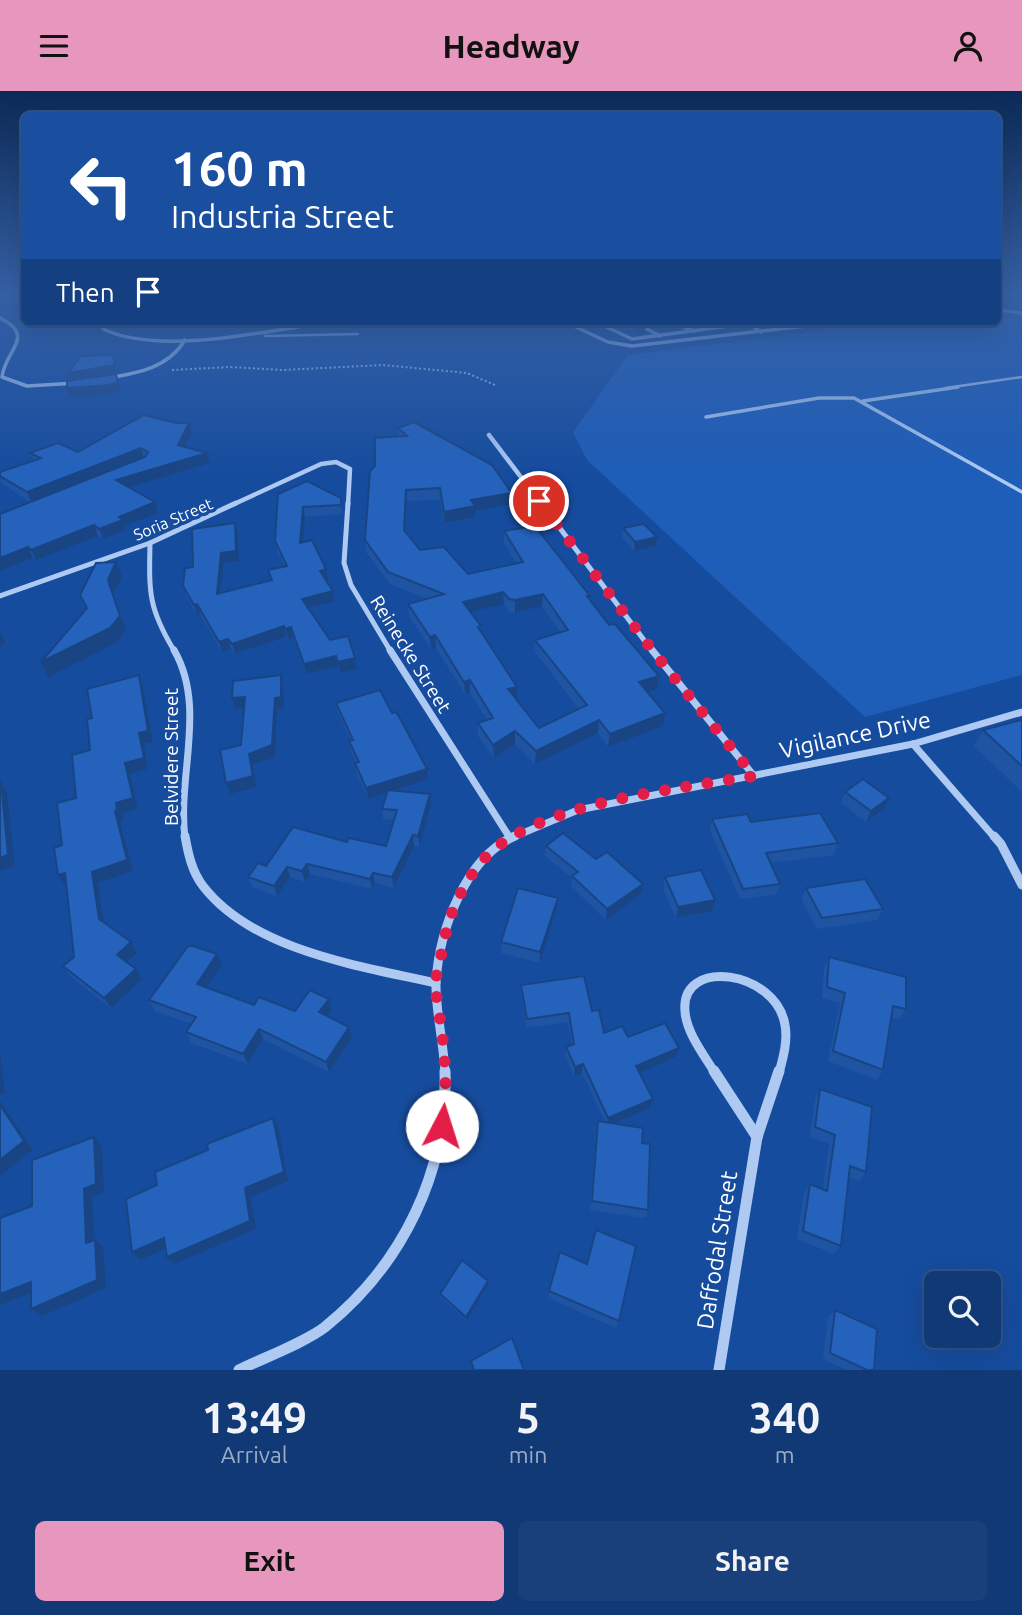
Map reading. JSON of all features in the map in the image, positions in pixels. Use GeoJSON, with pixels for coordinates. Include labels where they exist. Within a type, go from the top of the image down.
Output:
{"type":"FeatureCollection","features":[{"type":"Feature","properties":{"kind":"street"},"geometry":{"type":"LineString","coordinates":[[8,356],[1,366],[2,377],[7,382],[30,386],[78,383]]}},
{"type":"Feature","properties":{"kind":"street"},"geometry":{"type":"LineString","coordinates":[[103,379],[149,369],[172,356]]}},
{"type":"Feature","properties":{"kind":"street"},"geometry":{"type":"LineString","coordinates":[[489,435],[656,655],[754,776]]}},
{"type":"Feature","properties":{"kind":"street","name":"Soria Street"},"geometry":{"type":"LineString","coordinates":[[0,596],[150,543],[318,465],[333,461],[346,464],[351,469]]}},
{"type":"Feature","properties":{"kind":"street","name":"Reinecke Street"},"geometry":{"type":"LineString","coordinates":[[351,469],[344,563],[351,585],[433,721],[510,838]]}},
{"type":"Feature","properties":{"kind":"street","name":"Belvidere Street"},"geometry":{"type":"LineString","coordinates":[[150,543],[150,584],[155,616],[182,665],[189,685],[190,717],[184,808],[188,855],[201,885],[227,912],[270,936],[328,957],[436,983]]}},
{"type":"Feature","properties":{"kind":"street","name":"Vigilance Drive"},"geometry":{"type":"LineString","coordinates":[[239,1370],[323,1328],[377,1276],[415,1217],[436,1163],[446,1107],[436,983],[447,923],[465,884],[485,858],[510,838],[578,810],[913,744],[1022,712]]}},
{"type":"Feature","properties":{"kind":"street"},"geometry":{"type":"LineString","coordinates":[[913,744],[1001,844],[1022,885]]}},
{"type":"Feature","properties":{"kind":"street","name":"Daffodal Street"},"geometry":{"type":"LineString","coordinates":[[719,1370],[757,1137],[770,1105],[781,1062],[786,1027],[781,1009],[772,995],[751,980],[727,975],[700,980],[690,993],[684,1009],[696,1041],[757,1137]]}},
{"type":"Feature","properties":{"kind":"lane"},"geometry":{"type":"LineString","coordinates":[[863,401],[1022,377]]}},
{"type":"Feature","properties":{"kind":"lane"},"geometry":{"type":"LineString","coordinates":[[706,417],[819,398],[847,397],[863,401],[1022,492]]}},
{"type":"Feature","properties":{"kind":"path"},"geometry":{"type":"LineString","coordinates":[[149,369],[182,371],[230,367],[282,370],[383,365],[467,373],[495,385]]}},
{"type":"Feature","properties":{"kind":"shaded area"},"geometry":{"type":"Polygon","coordinates":[[[628,356],[1022,356],[1022,675],[865,717],[587,460],[573,432],[628,356]]]}},
{"type":"Feature","properties":{"kind":"building"},"geometry":{"type":"Polygon","coordinates":[[[81,356],[113,356],[115,365],[68,373],[81,356]]]}},
{"type":"Feature","properties":{"kind":"building"},"geometry":{"type":"Polygon","coordinates":[[[116,374],[118,382],[109,385],[67,388],[67,381],[116,374]]]}},
{"type":"Feature","properties":{"kind":"building"},"geometry":{"type":"Polygon","coordinates":[[[144,415],[176,423],[189,423],[178,445],[207,453],[116,480],[155,502],[119,517],[123,520],[99,529],[94,525],[31,550],[28,547],[0,558],[0,514],[145,457],[148,452],[141,448],[27,492],[0,476],[0,472],[41,458],[30,453],[58,443],[78,452],[144,415]]]}},
{"type":"Feature","properties":{"kind":"building"},"geometry":{"type":"Polygon","coordinates":[[[414,422],[492,465],[512,493],[471,500],[475,506],[444,512],[440,488],[406,490],[404,530],[420,550],[444,547],[468,574],[523,562],[504,531],[535,526],[590,596],[587,596],[609,625],[615,624],[659,676],[639,682],[665,713],[610,734],[599,720],[536,751],[515,731],[493,745],[478,723],[493,718],[470,680],[464,682],[435,635],[430,637],[408,604],[444,594],[388,572],[365,540],[370,471],[375,466],[375,438],[407,436],[398,428],[414,422]],[[503,592],[463,602],[481,626],[478,627],[517,687],[508,689],[539,728],[587,705],[535,640],[568,630],[543,594],[509,599],[503,592]]]}},
{"type":"Feature","properties":{"kind":"building"},"geometry":{"type":"Polygon","coordinates":[[[307,481],[341,498],[341,505],[303,507],[300,543],[312,540],[326,569],[320,571],[333,591],[302,599],[330,640],[348,636],[355,658],[338,662],[336,656],[304,664],[291,627],[285,629],[284,626],[232,644],[228,639],[219,642],[183,586],[185,568],[193,567],[192,529],[235,523],[236,551],[221,553],[217,594],[272,580],[268,570],[287,566],[275,541],[278,494],[307,481]]]}},
{"type":"Feature","properties":{"kind":"building"},"geometry":{"type":"Polygon","coordinates":[[[644,524],[657,537],[635,542],[623,528],[644,524]]]}},
{"type":"Feature","properties":{"kind":"building"},"geometry":{"type":"Polygon","coordinates":[[[116,562],[108,580],[120,616],[110,628],[41,662],[87,608],[80,595],[96,563],[116,562]]]}},
{"type":"Feature","properties":{"kind":"building"},"geometry":{"type":"Polygon","coordinates":[[[139,675],[148,731],[139,733],[144,758],[125,763],[133,798],[116,803],[115,811],[127,860],[92,872],[99,919],[131,942],[117,955],[136,969],[104,998],[63,966],[74,957],[65,873],[58,875],[54,848],[62,845],[57,803],[76,798],[72,755],[90,750],[87,719],[92,718],[87,689],[139,675]]]}},
{"type":"Feature","properties":{"kind":"building"},"geometry":{"type":"Polygon","coordinates":[[[281,675],[281,697],[275,698],[272,745],[249,754],[253,776],[226,783],[220,750],[241,745],[245,697],[232,698],[233,681],[281,675]]]}},
{"type":"Feature","properties":{"kind":"building"},"geometry":{"type":"Polygon","coordinates":[[[380,690],[392,713],[396,712],[402,722],[427,769],[366,788],[355,763],[359,762],[349,741],[353,740],[336,703],[380,690]]]}},
{"type":"Feature","properties":{"kind":"building"},"geometry":{"type":"Polygon","coordinates":[[[1022,721],[1022,766],[983,730],[1022,721]]]}},
{"type":"Feature","properties":{"kind":"building"},"geometry":{"type":"Polygon","coordinates":[[[863,779],[889,798],[871,811],[845,792],[863,779]]]}},
{"type":"Feature","properties":{"kind":"building"},"geometry":{"type":"Polygon","coordinates":[[[0,782],[8,855],[0,858],[0,782]]]}},
{"type":"Feature","properties":{"kind":"building"},"geometry":{"type":"Polygon","coordinates":[[[388,790],[430,794],[418,836],[413,835],[392,877],[373,873],[370,879],[307,864],[302,871],[287,867],[274,886],[248,877],[258,863],[266,866],[293,827],[347,842],[349,838],[386,846],[397,810],[382,809],[388,790]]]}},
{"type":"Feature","properties":{"kind":"building"},"geometry":{"type":"Polygon","coordinates":[[[820,813],[838,843],[766,853],[780,884],[743,889],[712,819],[747,814],[751,822],[820,813]]]}},
{"type":"Feature","properties":{"kind":"building"},"geometry":{"type":"Polygon","coordinates":[[[563,833],[596,859],[607,852],[643,884],[607,909],[572,876],[578,872],[546,846],[563,833]]]}},
{"type":"Feature","properties":{"kind":"building"},"geometry":{"type":"Polygon","coordinates":[[[701,870],[715,900],[678,907],[665,877],[701,870]]]}},
{"type":"Feature","properties":{"kind":"building"},"geometry":{"type":"Polygon","coordinates":[[[865,879],[883,909],[822,918],[806,888],[865,879]]]}},
{"type":"Feature","properties":{"kind":"building"},"geometry":{"type":"Polygon","coordinates":[[[518,888],[558,898],[540,952],[501,942],[518,888]]]}},
{"type":"Feature","properties":{"kind":"building"},"geometry":{"type":"Polygon","coordinates":[[[188,946],[217,954],[197,984],[254,1005],[259,997],[295,1011],[310,990],[329,999],[319,1012],[349,1027],[326,1062],[259,1029],[243,1054],[186,1032],[196,1017],[149,1000],[188,946]]]}},
{"type":"Feature","properties":{"kind":"building"},"geometry":{"type":"Polygon","coordinates":[[[829,957],[906,977],[906,1009],[893,1006],[883,1070],[833,1051],[845,993],[827,987],[829,957]]]}},
{"type":"Feature","properties":{"kind":"building"},"geometry":{"type":"Polygon","coordinates":[[[584,976],[592,1011],[599,1010],[604,1033],[622,1026],[628,1037],[665,1023],[679,1048],[636,1066],[653,1099],[608,1118],[583,1064],[575,1067],[566,1047],[574,1044],[569,1013],[527,1019],[521,985],[584,976]]]}},
{"type":"Feature","properties":{"kind":"building"},"geometry":{"type":"Polygon","coordinates":[[[820,1089],[872,1107],[866,1172],[850,1166],[841,1246],[803,1231],[810,1184],[827,1191],[835,1135],[815,1127],[820,1089]]]}},
{"type":"Feature","properties":{"kind":"building"},"geometry":{"type":"Polygon","coordinates":[[[0,1105],[24,1141],[0,1160],[0,1105]]]}},
{"type":"Feature","properties":{"kind":"building"},"geometry":{"type":"Polygon","coordinates":[[[273,1118],[284,1172],[245,1188],[250,1221],[167,1257],[164,1238],[132,1252],[126,1199],[157,1185],[155,1172],[208,1150],[207,1144],[273,1118]]]}},
{"type":"Feature","properties":{"kind":"building"},"geometry":{"type":"Polygon","coordinates":[[[598,1121],[643,1128],[642,1143],[650,1144],[648,1210],[592,1201],[598,1121]]]}},
{"type":"Feature","properties":{"kind":"building"},"geometry":{"type":"Polygon","coordinates":[[[94,1137],[96,1184],[84,1189],[86,1243],[95,1240],[97,1280],[31,1309],[31,1282],[0,1294],[0,1218],[32,1206],[32,1160],[94,1137]]]}},
{"type":"Feature","properties":{"kind":"building"},"geometry":{"type":"Polygon","coordinates":[[[596,1230],[636,1246],[619,1321],[549,1291],[560,1252],[587,1264],[596,1230]]]}},
{"type":"Feature","properties":{"kind":"building"},"geometry":{"type":"Polygon","coordinates":[[[462,1260],[488,1281],[466,1317],[440,1294],[462,1260]]]}},
{"type":"Feature","properties":{"kind":"building"},"geometry":{"type":"Polygon","coordinates":[[[835,1310],[877,1329],[874,1370],[867,1370],[830,1353],[835,1310]]]}},
{"type":"Feature","properties":{"kind":"building"},"geometry":{"type":"Polygon","coordinates":[[[512,1338],[524,1370],[474,1370],[471,1361],[512,1338]]]}},
{"type":"Feature","properties":{"kind":"route"},"geometry":{"type":"LineString","coordinates":[[442,1126],[446,1107],[436,983],[447,923],[465,884],[485,858],[510,838],[578,810],[754,776],[656,655],[539,501]]}}]}
